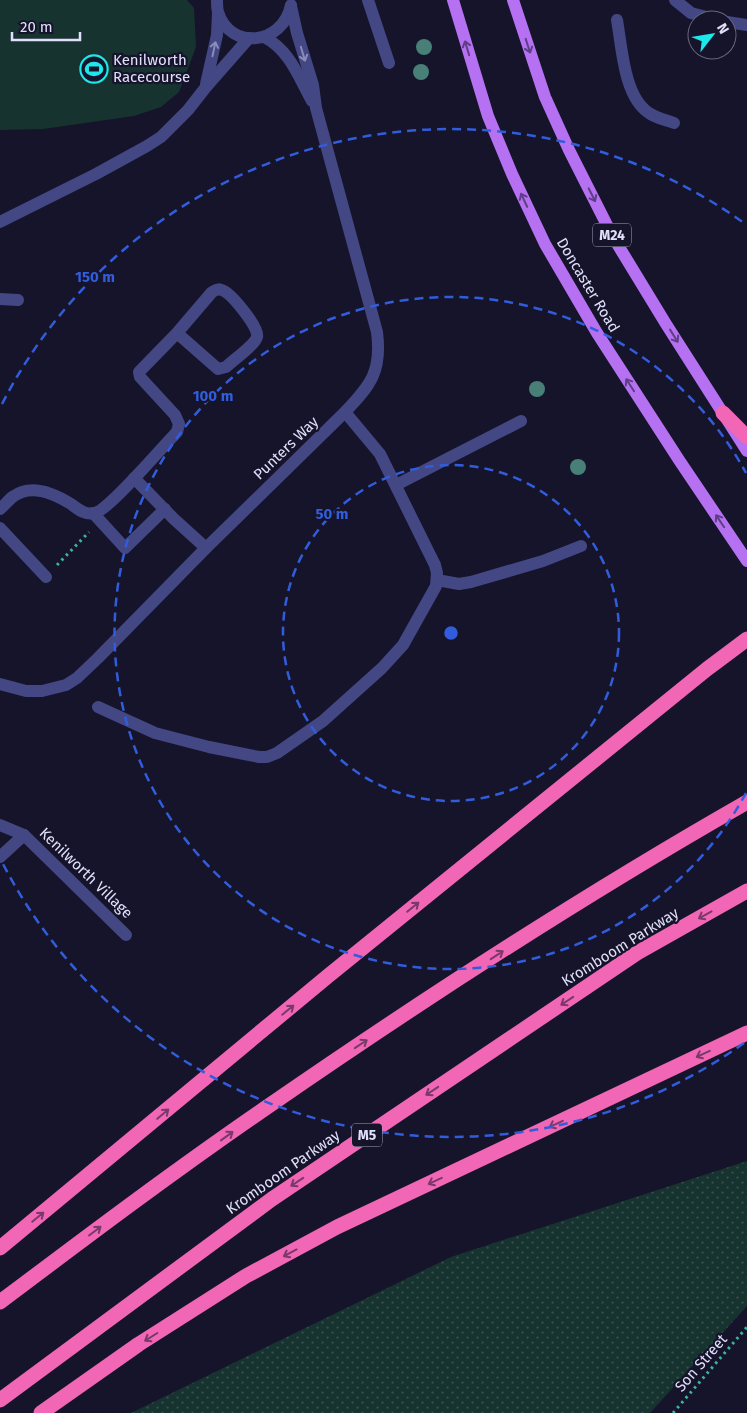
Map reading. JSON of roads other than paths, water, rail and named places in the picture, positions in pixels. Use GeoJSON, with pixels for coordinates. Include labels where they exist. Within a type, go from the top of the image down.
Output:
{"type":"FeatureCollection","features":[{"type":"Feature","properties":{"kind":"highway"},"geometry":{"type":"LineString","coordinates":[[723,413],[747,437]]}},
{"type":"Feature","properties":{"kind":"highway"},"geometry":{"type":"LineString","coordinates":[[0,1248],[328,976],[707,669],[747,639]]}},
{"type":"Feature","properties":{"kind":"highway"},"geometry":{"type":"LineString","coordinates":[[0,1302],[261,1111],[418,1005],[685,837],[747,802]]}},
{"type":"Feature","properties":{"kind":"highway","name":"Kromboom Parkway"},"geometry":{"type":"LineString","coordinates":[[0,1400],[272,1199],[637,953],[747,891]]}},
{"type":"Feature","properties":{"kind":"highway"},"geometry":{"type":"LineString","coordinates":[[41,1413],[139,1344],[254,1272],[337,1227],[747,1033]]}},
{"type":"Feature","properties":{"kind":"main road","name":"Doncaster Road"},"geometry":{"type":"LineString","coordinates":[[453,0],[488,116],[512,174],[545,244],[608,349],[747,561]]}},
{"type":"Feature","properties":{"kind":"main road","name":"M24"},"geometry":{"type":"LineString","coordinates":[[513,0],[545,97],[613,237],[747,451]]}},
{"type":"Feature","properties":{"kind":"street"},"geometry":{"type":"LineString","coordinates":[[368,0],[389,63]]}},
{"type":"Feature","properties":{"kind":"street"},"geometry":{"type":"LineString","coordinates":[[675,0],[687,10]]}},
{"type":"Feature","properties":{"kind":"street","name":"Punters Way"},"geometry":{"type":"LineString","coordinates":[[264,37],[278,30],[287,19],[291,3]]}},
{"type":"Feature","properties":{"kind":"street","name":"Punters Way"},"geometry":{"type":"LineString","coordinates":[[0,684],[26,691],[42,691],[66,685],[77,678],[345,412],[371,381],[379,350],[377,332],[316,108],[313,85],[297,33],[291,3]]}},
{"type":"Feature","properties":{"kind":"street"},"geometry":{"type":"LineString","coordinates":[[217,6],[224,24],[236,34],[249,38],[264,37]]}},
{"type":"Feature","properties":{"kind":"street"},"geometry":{"type":"LineString","coordinates":[[206,87],[217,35],[217,6]]}},
{"type":"Feature","properties":{"kind":"street"},"geometry":{"type":"LineString","coordinates":[[617,20],[628,84],[633,94],[639,104],[649,114],[674,123]]}},
{"type":"Feature","properties":{"kind":"street","name":"Punters Way"},"geometry":{"type":"LineString","coordinates":[[264,37],[273,41],[285,53],[316,108]]}},
{"type":"Feature","properties":{"kind":"street"},"geometry":{"type":"LineString","coordinates":[[0,222],[148,146],[172,127],[188,110],[249,38]]}},
{"type":"Feature","properties":{"kind":"street"},"geometry":{"type":"LineString","coordinates":[[0,509],[15,495],[24,491],[35,490],[46,491],[59,496],[83,512],[93,513],[102,510],[134,478],[178,429],[179,424],[175,415],[140,377],[139,372],[212,292],[219,289],[230,295],[253,324],[258,334],[254,342],[226,367],[218,369],[177,332]]}},
{"type":"Feature","properties":{"kind":"street"},"geometry":{"type":"LineString","coordinates":[[0,299],[18,300]]}},
{"type":"Feature","properties":{"kind":"street"},"geometry":{"type":"LineString","coordinates":[[98,707],[155,733],[258,757],[272,756],[323,721],[382,668],[398,651],[436,586],[435,565],[380,454],[345,412]]}},
{"type":"Feature","properties":{"kind":"street"},"geometry":{"type":"LineString","coordinates":[[396,485],[521,422]]}},
{"type":"Feature","properties":{"kind":"street"},"geometry":{"type":"LineString","coordinates":[[134,478],[206,548]]}},
{"type":"Feature","properties":{"kind":"street"},"geometry":{"type":"LineString","coordinates":[[93,513],[125,548],[165,510]]}},
{"type":"Feature","properties":{"kind":"street"},"geometry":{"type":"LineString","coordinates":[[0,528],[46,577]]}},
{"type":"Feature","properties":{"kind":"street"},"geometry":{"type":"LineString","coordinates":[[437,580],[459,584],[470,582],[544,560],[581,546]]}},
{"type":"Feature","properties":{"kind":"street","name":"Kenilworth Village"},"geometry":{"type":"LineString","coordinates":[[0,825],[24,835],[126,935]]}},
{"type":"Feature","properties":{"kind":"street","name":"Kenilworth Village"},"geometry":{"type":"LineString","coordinates":[[0,858],[24,835]]}},
{"type":"Feature","properties":{"kind":"place","name":"Kenilworth Racecourse"},"geometry":{"type":"Point","coordinates":[94,69]}}]}
